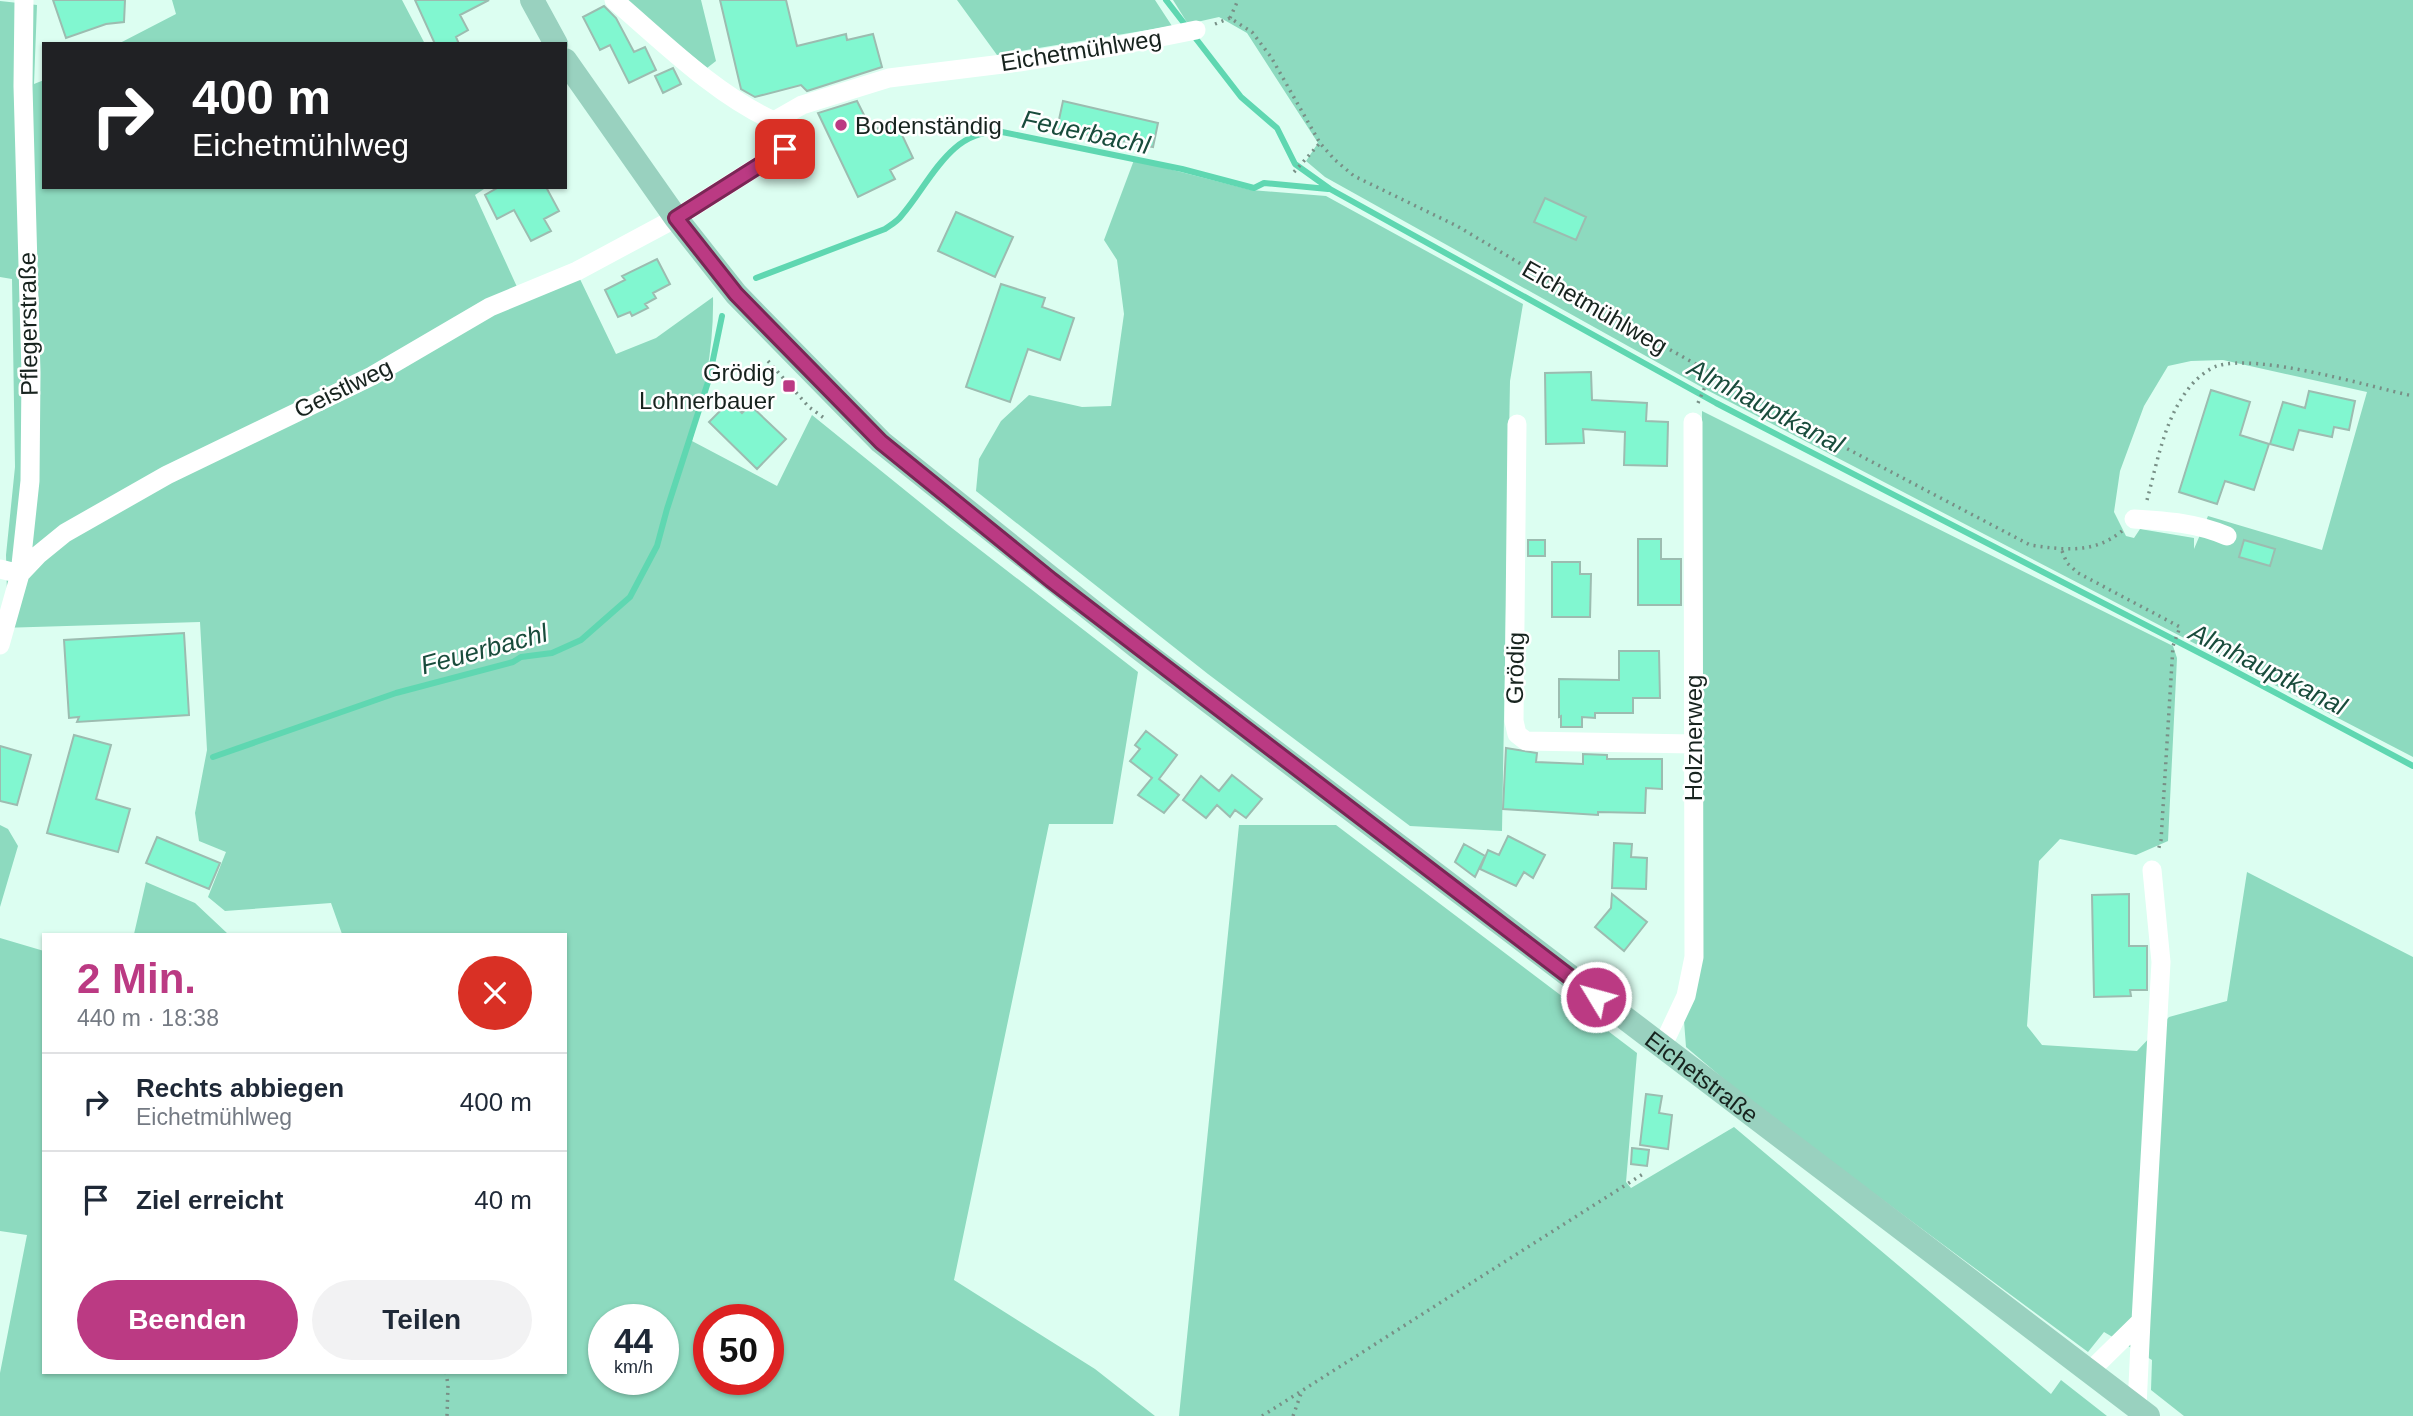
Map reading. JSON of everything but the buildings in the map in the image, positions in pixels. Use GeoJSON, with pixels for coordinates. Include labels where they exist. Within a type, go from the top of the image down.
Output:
{"type":"FeatureCollection","features":[{"type":"Feature","properties":{"kind":"main road"},"geometry":{"type":"LineString","coordinates":[[532,0],[555,42]]}},
{"type":"Feature","properties":{"kind":"main road","name":"Eichetstraße"},"geometry":{"type":"LineString","coordinates":[[567,63],[676,218],[736,294],[881,442],[1094,613],[2143,1412]]}},
{"type":"Feature","properties":{"kind":"street","name":"Pflegerstraße"},"geometry":{"type":"LineString","coordinates":[[0,645],[20,573],[29,492],[31,373],[23,86],[24,0]]}},
{"type":"Feature","properties":{"kind":"street"},"geometry":{"type":"LineString","coordinates":[[614,0],[699,72],[789,133],[785,149],[676,218]]}},
{"type":"Feature","properties":{"kind":"street","name":"Eichetmühlweg"},"geometry":{"type":"LineString","coordinates":[[774,121],[802,105],[889,78],[1018,62],[1188,32]]}},
{"type":"Feature","properties":{"kind":"street","name":"Geistlweg"},"geometry":{"type":"LineString","coordinates":[[20,573],[65,533],[167,475],[372,376],[490,307],[577,271],[676,218]]}},
{"type":"Feature","properties":{"kind":"street","name":"Holznerweg"},"geometry":{"type":"LineString","coordinates":[[1662,1047],[1686,996],[1694,957],[1693,417]]}},
{"type":"Feature","properties":{"kind":"street","name":"Grödig"},"geometry":{"type":"LineString","coordinates":[[1517,424],[1514,721],[1517,734],[1526,741],[1693,744]]}},
{"type":"Feature","properties":{"kind":"street"},"geometry":{"type":"LineString","coordinates":[[2134,519],[2191,524],[2227,536]]}},
{"type":"Feature","properties":{"kind":"street"},"geometry":{"type":"LineString","coordinates":[[0,569],[20,573]]}},
{"type":"Feature","properties":{"kind":"street","name":"Eichetstraße"},"geometry":{"type":"LineString","coordinates":[[2143,1412],[2141,1321],[2161,962],[2152,870]]}},
{"type":"Feature","properties":{"kind":"street"},"geometry":{"type":"LineString","coordinates":[[2089,1372],[2141,1321]]}},
{"type":"Feature","properties":{"kind":"path"},"geometry":{"type":"LineString","coordinates":[[1230,19],[1238,0]]}},
{"type":"Feature","properties":{"kind":"path","name":"Eichetmühlweg"},"geometry":{"type":"LineString","coordinates":[[1188,32],[1230,19],[1252,32],[1270,57],[1320,143],[1354,176],[1457,226],[1711,373],[2030,545],[2062,550],[2090,549],[2114,538],[2134,519],[2147,501],[2171,419],[2195,381],[2215,367],[2234,363],[2264,365],[2413,397]]}},
{"type":"Feature","properties":{"kind":"path"},"geometry":{"type":"LineString","coordinates":[[1294,172],[1320,143]]}},
{"type":"Feature","properties":{"kind":"path"},"geometry":{"type":"LineString","coordinates":[[1693,417],[1711,373]]}},
{"type":"Feature","properties":{"kind":"path"},"geometry":{"type":"LineString","coordinates":[[2062,550],[2067,563],[2078,573],[2180,627],[2173,646],[2161,840],[2152,870]]}},
{"type":"Feature","properties":{"kind":"path"},"geometry":{"type":"LineString","coordinates":[[1262,1416],[1646,1172]]}},
{"type":"Feature","properties":{"kind":"path"},"geometry":{"type":"LineString","coordinates":[[446,1374],[447,1416]]}},
{"type":"Feature","properties":{"kind":"path"},"geometry":{"type":"LineString","coordinates":[[1293,1416],[1303,1390]]}},
{"type":"Feature","properties":{"kind":"green space"},"geometry":{"type":"Polygon","coordinates":[[[172,0],[402,0],[424,42],[122,42],[176,14],[172,0]]]}},
{"type":"Feature","properties":{"kind":"green space"},"geometry":{"type":"Polygon","coordinates":[[[622,0],[701,0],[716,61],[707,68],[622,0]]]}},
{"type":"Feature","properties":{"kind":"green space"},"geometry":{"type":"Polygon","coordinates":[[[957,0],[1155,0],[1172,26],[997,55],[957,0]]]}},
{"type":"Feature","properties":{"kind":"green space"},"geometry":{"type":"Polygon","coordinates":[[[1173,0],[2413,0],[2413,757],[1705,389],[1325,177],[1306,161],[1318,143],[1247,33],[1219,17],[1188,24],[1173,0]],[[2223,360],[2191,361],[2168,366],[2144,406],[2120,471],[2114,512],[2126,536],[2134,538],[2140,529],[2194,538],[2194,549],[2208,516],[2322,550],[2367,392],[2223,360]]]}},
{"type":"Feature","properties":{"kind":"green space"},"geometry":{"type":"Polygon","coordinates":[[[0,1],[37,5],[34,84],[42,81],[42,189],[484,189],[475,195],[523,300],[579,277],[616,354],[656,338],[713,297],[707,370],[692,441],[777,486],[812,415],[948,525],[1138,672],[1113,824],[1049,824],[954,1280],[1095,1369],[1155,1416],[0,1416],[0,1373],[27,1235],[0,1231],[0,938],[42,950],[42,1374],[567,1374],[567,933],[342,933],[331,903],[225,911],[208,897],[226,852],[199,841],[195,813],[207,750],[200,622],[0,628],[7,594],[6,555],[15,467],[12,279],[0,277],[0,1]]]}},
{"type":"Feature","properties":{"kind":"green space"},"geometry":{"type":"Polygon","coordinates":[[[1134,160],[1251,190],[1326,196],[1523,304],[1510,381],[1502,831],[1410,826],[1208,674],[976,491],[979,459],[1001,421],[1029,395],[1082,407],[1111,406],[1124,314],[1117,260],[1104,240],[1134,160]]]}},
{"type":"Feature","properties":{"kind":"green space"},"geometry":{"type":"Polygon","coordinates":[[[1702,411],[2173,646],[2177,658],[2168,841],[2136,855],[2060,839],[2039,861],[2027,1026],[2042,1045],[2137,1051],[2169,1017],[2227,1001],[2247,872],[2413,957],[2413,1416],[2184,1416],[2151,1390],[2152,1360],[2104,1332],[2088,1352],[1752,1103],[1686,1047],[1684,1021],[1698,977],[1702,411]]]}},
{"type":"Feature","properties":{"kind":"green space"},"geometry":{"type":"Polygon","coordinates":[[[0,825],[8,829],[18,846],[0,907],[0,825]]]}},
{"type":"Feature","properties":{"kind":"green space"},"geometry":{"type":"Polygon","coordinates":[[[1239,825],[1336,825],[1637,1053],[1626,1182],[1631,1188],[1734,1127],[2051,1394],[2061,1380],[2107,1416],[1179,1416],[1239,825]]]}},
{"type":"Feature","properties":{"kind":"green space"},"geometry":{"type":"Polygon","coordinates":[[[146,882],[195,903],[227,933],[134,933],[146,882]]]}},
{"type":"Feature","properties":{"kind":"waterway","name":"Almhauptkanal"},"geometry":{"type":"LineString","coordinates":[[1166,0],[1241,97],[1277,128],[1295,164],[1330,189],[1716,403],[2413,766]]}},
{"type":"Feature","properties":{"kind":"waterway","name":"Feuerbachl"},"geometry":{"type":"LineString","coordinates":[[756,278],[885,229],[900,217],[955,148],[984,133],[1002,132],[1182,169],[1254,188],[1264,183],[1328,189]]}},
{"type":"Feature","properties":{"kind":"waterway","name":"Feuerbachl"},"geometry":{"type":"LineString","coordinates":[[213,757],[396,693],[513,662],[521,657],[552,653],[581,640],[630,597],[657,546],[709,379],[722,316]]}},
{"type":"Feature","properties":{"kind":"place","name":"Bodenständig"},"geometry":{"type":"Point","coordinates":[841,125]}},
{"type":"Feature","properties":{"kind":"place","name":"Grödig Lohnerbauer"},"geometry":{"type":"Point","coordinates":[789,386]}},
{"type":"Feature","properties":{"kind":"route"},"geometry":{"type":"LineString","coordinates":[[785,149],[676,218],[736,294],[800,361],[881,442],[1051,580],[1596,997]]}}]}
